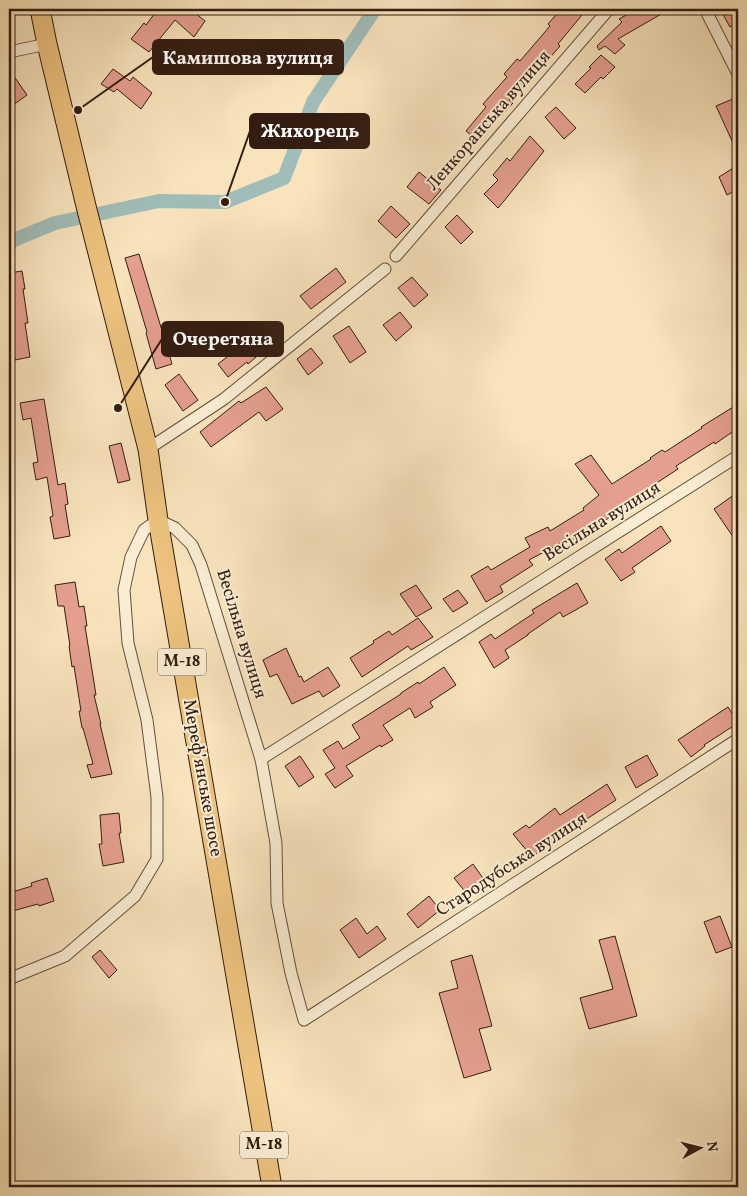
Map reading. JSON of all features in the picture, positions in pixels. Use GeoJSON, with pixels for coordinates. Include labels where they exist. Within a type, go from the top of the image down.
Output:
{"type":"FeatureCollection","features":[{"type":"Feature","properties":{"kind":"highway","name":"М-18"},"geometry":{"type":"LineString","coordinates":[[41,9],[47,44]]}},
{"type":"Feature","properties":{"kind":"highway","name":"Мереф’янське шосе"},"geometry":{"type":"LineString","coordinates":[[47,44],[148,449],[158,520],[272,1187]]}},
{"type":"Feature","properties":{"kind":"street","name":"Ленкоранська вулиця"},"geometry":{"type":"LineString","coordinates":[[396,256],[608,9]]}},
{"type":"Feature","properties":{"kind":"street"},"geometry":{"type":"LineString","coordinates":[[705,9],[738,74]]}},
{"type":"Feature","properties":{"kind":"street"},"geometry":{"type":"LineString","coordinates":[[9,52],[47,44]]}},
{"type":"Feature","properties":{"kind":"street"},"geometry":{"type":"LineString","coordinates":[[148,449],[224,399],[385,269]]}},
{"type":"Feature","properties":{"kind":"street","name":"Весільна вулиця"},"geometry":{"type":"LineString","coordinates":[[158,520],[175,528],[192,546],[201,565],[261,759],[738,456]]}},
{"type":"Feature","properties":{"kind":"street"},"geometry":{"type":"LineString","coordinates":[[9,979],[65,956],[135,896],[156,860],[156,797],[154,778],[147,720],[128,643],[124,590],[131,557],[144,530],[158,520]]}},
{"type":"Feature","properties":{"kind":"street","name":"Стародубська вулиця"},"geometry":{"type":"LineString","coordinates":[[261,759],[276,843],[277,903],[291,972],[304,1020],[738,739]]}},
{"type":"Feature","properties":{"kind":"building"},"geometry":{"type":"Polygon","coordinates":[[[158,9],[190,9],[205,21],[194,37],[175,20],[149,52],[131,39],[144,23],[146,25],[158,9]]]}},
{"type":"Feature","properties":{"kind":"building"},"geometry":{"type":"Polygon","coordinates":[[[561,9],[587,9],[558,44],[560,46],[547,61],[545,59],[509,100],[513,103],[497,118],[478,141],[466,131],[486,107],[483,104],[507,77],[504,74],[517,59],[520,61],[550,26],[548,24],[561,9]]]}},
{"type":"Feature","properties":{"kind":"building"},"geometry":{"type":"Polygon","coordinates":[[[637,9],[670,9],[618,39],[625,45],[615,54],[605,46],[599,50],[597,46],[622,22],[619,19],[637,9]]]}},
{"type":"Feature","properties":{"kind":"building"},"geometry":{"type":"Polygon","coordinates":[[[720,9],[738,9],[738,23],[730,27],[720,9]]]}},
{"type":"Feature","properties":{"kind":"building"},"geometry":{"type":"Polygon","coordinates":[[[601,55],[615,67],[603,79],[601,77],[585,93],[575,84],[601,55]]]}},
{"type":"Feature","properties":{"kind":"building"},"geometry":{"type":"Polygon","coordinates":[[[9,69],[27,95],[9,108],[9,69]]]}},
{"type":"Feature","properties":{"kind":"building"},"geometry":{"type":"Polygon","coordinates":[[[113,69],[130,81],[133,77],[152,93],[141,109],[117,89],[114,92],[101,84],[113,69]]]}},
{"type":"Feature","properties":{"kind":"building"},"geometry":{"type":"Polygon","coordinates":[[[735,98],[738,104],[738,154],[716,106],[735,98]]]}},
{"type":"Feature","properties":{"kind":"building"},"geometry":{"type":"Polygon","coordinates":[[[556,107],[576,128],[564,139],[545,117],[556,107]]]}},
{"type":"Feature","properties":{"kind":"building"},"geometry":{"type":"Polygon","coordinates":[[[530,136],[544,151],[498,208],[484,194],[498,180],[493,175],[507,158],[510,161],[530,136]]]}},
{"type":"Feature","properties":{"kind":"building"},"geometry":{"type":"Polygon","coordinates":[[[738,165],[738,189],[727,195],[719,177],[738,165]]]}},
{"type":"Feature","properties":{"kind":"building"},"geometry":{"type":"Polygon","coordinates":[[[419,172],[441,190],[429,204],[407,187],[419,172]]]}},
{"type":"Feature","properties":{"kind":"building"},"geometry":{"type":"Polygon","coordinates":[[[391,206],[410,224],[396,238],[378,221],[391,206]]]}},
{"type":"Feature","properties":{"kind":"building"},"geometry":{"type":"Polygon","coordinates":[[[457,215],[473,232],[461,244],[445,227],[457,215]]]}},
{"type":"Feature","properties":{"kind":"building"},"geometry":{"type":"Polygon","coordinates":[[[139,254],[172,364],[156,369],[125,258],[139,254]]]}},
{"type":"Feature","properties":{"kind":"building"},"geometry":{"type":"Polygon","coordinates":[[[336,268],[346,282],[311,309],[300,296],[336,268]]]}},
{"type":"Feature","properties":{"kind":"building"},"geometry":{"type":"Polygon","coordinates":[[[22,271],[28,323],[25,323],[30,357],[15,360],[9,311],[9,273],[22,271]]]}},
{"type":"Feature","properties":{"kind":"building"},"geometry":{"type":"Polygon","coordinates":[[[412,277],[428,295],[414,307],[398,288],[412,277]]]}},
{"type":"Feature","properties":{"kind":"building"},"geometry":{"type":"Polygon","coordinates":[[[400,312],[412,327],[396,341],[383,325],[400,312]]]}},
{"type":"Feature","properties":{"kind":"building"},"geometry":{"type":"Polygon","coordinates":[[[349,326],[366,352],[350,363],[333,336],[349,326]]]}},
{"type":"Feature","properties":{"kind":"building"},"geometry":{"type":"Polygon","coordinates":[[[258,329],[271,344],[248,364],[247,362],[228,377],[218,364],[258,329]]]}},
{"type":"Feature","properties":{"kind":"building"},"geometry":{"type":"Polygon","coordinates":[[[311,348],[323,363],[308,375],[297,359],[311,348]]]}},
{"type":"Feature","properties":{"kind":"building"},"geometry":{"type":"Polygon","coordinates":[[[179,374],[198,400],[183,411],[165,385],[179,374]]]}},
{"type":"Feature","properties":{"kind":"building"},"geometry":{"type":"Polygon","coordinates":[[[266,387],[283,409],[266,421],[259,412],[211,447],[200,432],[239,401],[241,403],[266,387]]]}},
{"type":"Feature","properties":{"kind":"building"},"geometry":{"type":"Polygon","coordinates":[[[44,399],[58,485],[65,483],[68,504],[65,505],[70,536],[54,539],[50,517],[53,516],[47,477],[36,480],[33,463],[38,462],[31,418],[23,420],[20,403],[44,399]]]}},
{"type":"Feature","properties":{"kind":"building"},"geometry":{"type":"Polygon","coordinates":[[[738,404],[738,428],[715,444],[714,442],[676,466],[678,469],[652,486],[653,488],[631,500],[597,527],[596,525],[570,541],[569,539],[529,560],[533,565],[500,586],[503,592],[486,602],[471,576],[488,566],[491,570],[530,547],[525,538],[548,527],[550,531],[584,510],[583,508],[599,495],[575,464],[591,455],[612,484],[662,450],[665,452],[738,404]]]}},
{"type":"Feature","properties":{"kind":"building"},"geometry":{"type":"Polygon","coordinates":[[[121,443],[130,480],[118,483],[109,446],[121,443]]]}},
{"type":"Feature","properties":{"kind":"building"},"geometry":{"type":"Polygon","coordinates":[[[738,492],[738,544],[714,509],[738,492]]]}},
{"type":"Feature","properties":{"kind":"building"},"geometry":{"type":"Polygon","coordinates":[[[661,526],[671,541],[632,568],[635,572],[621,581],[605,559],[619,549],[622,553],[661,526]]]}},
{"type":"Feature","properties":{"kind":"building"},"geometry":{"type":"Polygon","coordinates":[[[75,582],[79,607],[84,606],[87,626],[85,626],[96,695],[94,695],[112,774],[91,778],[87,765],[93,764],[82,728],[64,606],[58,606],[55,585],[75,582]]]}},
{"type":"Feature","properties":{"kind":"building"},"geometry":{"type":"Polygon","coordinates":[[[577,583],[588,603],[563,617],[560,612],[528,634],[505,650],[509,658],[494,668],[479,642],[491,634],[495,639],[534,613],[532,610],[577,583]]]}},
{"type":"Feature","properties":{"kind":"building"},"geometry":{"type":"Polygon","coordinates":[[[416,585],[432,608],[416,617],[400,594],[416,585]]]}},
{"type":"Feature","properties":{"kind":"building"},"geometry":{"type":"Polygon","coordinates":[[[458,590],[468,603],[453,612],[443,599],[458,590]]]}},
{"type":"Feature","properties":{"kind":"building"},"geometry":{"type":"Polygon","coordinates":[[[418,618],[433,637],[411,650],[408,646],[362,677],[350,658],[389,631],[392,635],[418,618]]]}},
{"type":"Feature","properties":{"kind":"building"},"geometry":{"type":"Polygon","coordinates":[[[286,648],[299,677],[301,676],[304,682],[328,667],[340,686],[323,697],[319,691],[292,704],[277,674],[270,677],[263,660],[286,648]]]}},
{"type":"Feature","properties":{"kind":"building"},"geometry":{"type":"Polygon","coordinates":[[[444,667],[456,685],[430,702],[433,707],[415,718],[410,708],[383,725],[393,740],[381,747],[380,745],[346,766],[353,776],[335,788],[325,774],[335,768],[323,750],[338,741],[343,749],[360,738],[352,725],[444,667]]]}},
{"type":"Feature","properties":{"kind":"building"},"geometry":{"type":"Polygon","coordinates":[[[728,707],[738,723],[704,745],[691,757],[678,740],[728,707]]]}},
{"type":"Feature","properties":{"kind":"building"},"geometry":{"type":"Polygon","coordinates":[[[647,755],[658,775],[636,788],[625,767],[647,755]]]}},
{"type":"Feature","properties":{"kind":"building"},"geometry":{"type":"Polygon","coordinates":[[[300,756],[314,777],[299,787],[285,766],[300,756]]]}},
{"type":"Feature","properties":{"kind":"building"},"geometry":{"type":"Polygon","coordinates":[[[607,784],[616,800],[532,857],[513,834],[526,825],[529,828],[555,808],[560,815],[607,784]]]}},
{"type":"Feature","properties":{"kind":"building"},"geometry":{"type":"Polygon","coordinates":[[[119,813],[121,833],[119,833],[124,862],[103,866],[99,844],[102,844],[100,815],[119,813]]]}},
{"type":"Feature","properties":{"kind":"building"},"geometry":{"type":"Polygon","coordinates":[[[473,864],[485,881],[467,894],[454,878],[473,864]]]}},
{"type":"Feature","properties":{"kind":"building"},"geometry":{"type":"Polygon","coordinates":[[[47,878],[54,901],[9,912],[9,893],[32,886],[31,883],[47,878]]]}},
{"type":"Feature","properties":{"kind":"building"},"geometry":{"type":"Polygon","coordinates":[[[429,896],[440,910],[418,928],[407,914],[429,896]]]}},
{"type":"Feature","properties":{"kind":"building"},"geometry":{"type":"Polygon","coordinates":[[[720,916],[732,947],[716,953],[704,922],[720,916]]]}},
{"type":"Feature","properties":{"kind":"building"},"geometry":{"type":"Polygon","coordinates":[[[356,918],[367,934],[377,926],[386,939],[359,958],[340,930],[356,918]]]}},
{"type":"Feature","properties":{"kind":"building"},"geometry":{"type":"Polygon","coordinates":[[[615,936],[637,1016],[589,1029],[580,998],[613,989],[599,940],[615,936]]]}},
{"type":"Feature","properties":{"kind":"building"},"geometry":{"type":"Polygon","coordinates":[[[100,950],[117,970],[109,978],[92,957],[100,950]]]}},
{"type":"Feature","properties":{"kind":"building"},"geometry":{"type":"Polygon","coordinates":[[[472,955],[492,1026],[479,1029],[491,1070],[464,1078],[439,993],[458,988],[451,961],[472,955]]]}},
{"type":"Feature","properties":{"kind":"waterway"},"geometry":{"type":"LineString","coordinates":[[9,242],[55,223],[159,201],[225,202],[284,178],[313,102],[375,9]]}},
{"type":"Feature","properties":{"kind":"place","name":"Камишова вулиця"},"geometry":{"type":"Point","coordinates":[78,110]}},
{"type":"Feature","properties":{"kind":"place","name":"Жихорець"},"geometry":{"type":"Point","coordinates":[225,202]}},
{"type":"Feature","properties":{"kind":"place","name":"Очеретяна"},"geometry":{"type":"Point","coordinates":[118,408]}}]}
